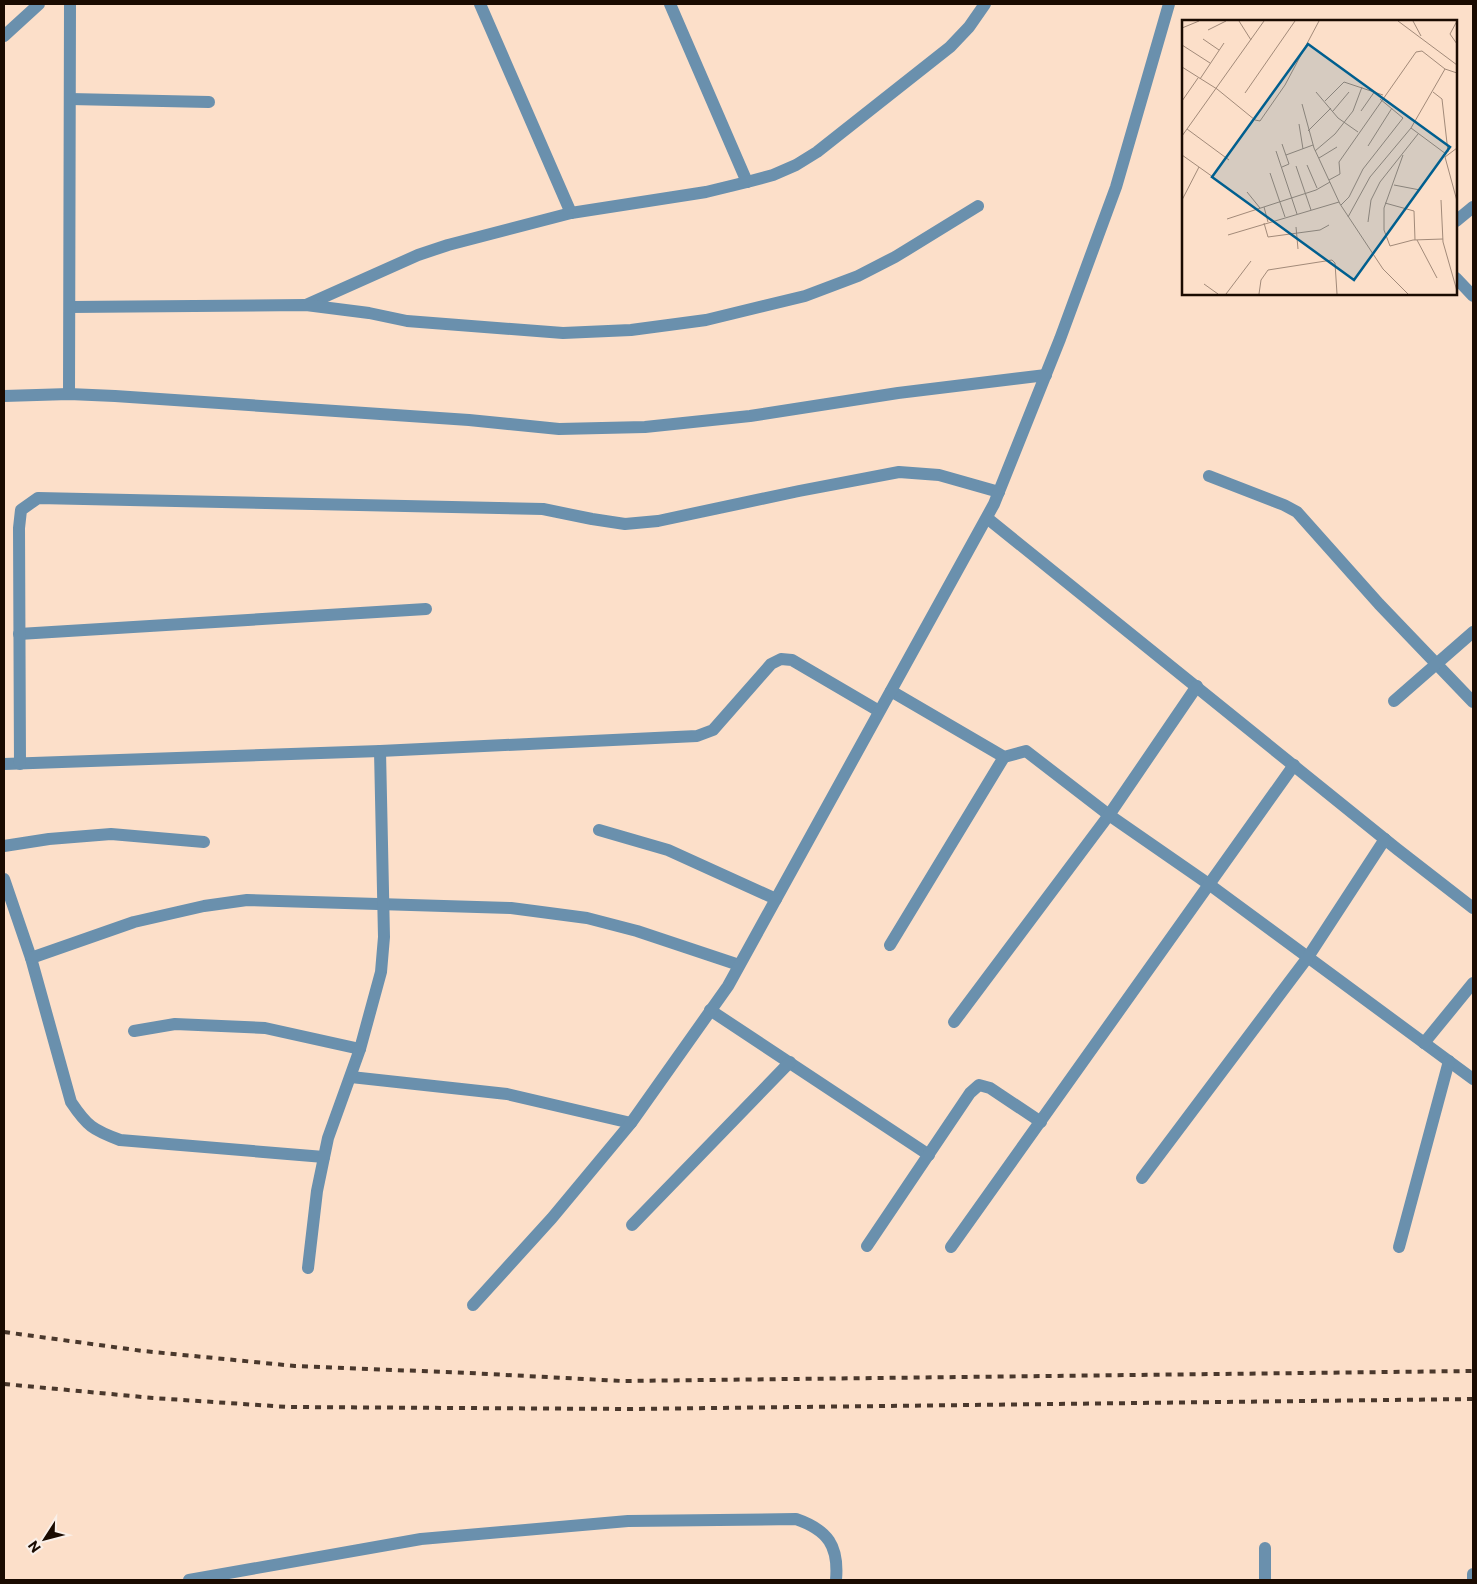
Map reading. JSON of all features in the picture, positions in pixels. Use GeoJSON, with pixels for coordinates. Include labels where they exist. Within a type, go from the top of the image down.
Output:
{"type":"FeatureCollection","features":[{"type":"Feature","properties":{"kind":"street"},"geometry":{"type":"LineString","coordinates":[[4,36],[39,4]]}},
{"type":"Feature","properties":{"kind":"street"},"geometry":{"type":"LineString","coordinates":[[69,394],[70,4]]}},
{"type":"Feature","properties":{"kind":"street"},"geometry":{"type":"LineString","coordinates":[[480,4],[570,213]]}},
{"type":"Feature","properties":{"kind":"street"},"geometry":{"type":"LineString","coordinates":[[670,4],[747,182]]}},
{"type":"Feature","properties":{"kind":"street"},"geometry":{"type":"LineString","coordinates":[[306,305],[418,255],[570,213],[706,192],[773,175],[796,165],[817,152],[950,47],[969,26],[984,4]]}},
{"type":"Feature","properties":{"kind":"street"},"geometry":{"type":"LineString","coordinates":[[473,1305],[552,1218],[631,1123],[728,986],[986,518],[999,492],[1046,375],[1116,187],[1169,4]]}},
{"type":"Feature","properties":{"kind":"street"},"geometry":{"type":"LineString","coordinates":[[70,99],[209,102]]}},
{"type":"Feature","properties":{"kind":"street"},"geometry":{"type":"LineString","coordinates":[[70,307],[306,305],[370,313],[407,321],[563,333],[631,330],[706,320],[805,296],[858,276],[895,257],[978,206]]}},
{"type":"Feature","properties":{"kind":"street"},"geometry":{"type":"LineString","coordinates":[[1457,221],[1473,207]]}},
{"type":"Feature","properties":{"kind":"street"},"geometry":{"type":"LineString","coordinates":[[1457,279],[1473,296]]}},
{"type":"Feature","properties":{"kind":"street"},"geometry":{"type":"LineString","coordinates":[[4,396],[69,394],[469,420],[559,429],[645,427],[731,418],[898,393],[1046,375]]}},
{"type":"Feature","properties":{"kind":"street"},"geometry":{"type":"LineString","coordinates":[[20,764],[20,519],[21,510],[38,498],[543,509],[625,524],[658,522],[799,491],[899,472],[939,475],[999,492]]}},
{"type":"Feature","properties":{"kind":"street"},"geometry":{"type":"LineString","coordinates":[[1209,476],[1284,505],[1296,512],[1379,604],[1473,702]]}},
{"type":"Feature","properties":{"kind":"street"},"geometry":{"type":"LineString","coordinates":[[986,518],[1473,908]]}},
{"type":"Feature","properties":{"kind":"street"},"geometry":{"type":"LineString","coordinates":[[19,634],[426,609]]}},
{"type":"Feature","properties":{"kind":"street"},"geometry":{"type":"LineString","coordinates":[[1394,701],[1473,632]]}},
{"type":"Feature","properties":{"kind":"street"},"geometry":{"type":"LineString","coordinates":[[4,764],[380,751],[697,736],[713,730],[771,664],[781,659],[792,660],[879,711]]}},
{"type":"Feature","properties":{"kind":"street"},"geometry":{"type":"LineString","coordinates":[[954,1022],[1109,815],[1197,686]]}},
{"type":"Feature","properties":{"kind":"street"},"geometry":{"type":"LineString","coordinates":[[891,690],[1004,757]]}},
{"type":"Feature","properties":{"kind":"street"},"geometry":{"type":"LineString","coordinates":[[308,1268],[317,1191],[324,1156],[334,1119],[360,1049],[381,972],[384,937],[380,751]]}},
{"type":"Feature","properties":{"kind":"street"},"geometry":{"type":"LineString","coordinates":[[890,945],[1004,757],[1026,751],[1109,815],[1210,885],[1473,1079]]}},
{"type":"Feature","properties":{"kind":"street"},"geometry":{"type":"LineString","coordinates":[[951,1247],[1294,765]]}},
{"type":"Feature","properties":{"kind":"street"},"geometry":{"type":"LineString","coordinates":[[599,830],[668,850],[776,899]]}},
{"type":"Feature","properties":{"kind":"street"},"geometry":{"type":"LineString","coordinates":[[4,846],[48,839],[111,834],[204,842]]}},
{"type":"Feature","properties":{"kind":"street"},"geometry":{"type":"LineString","coordinates":[[1142,1178],[1308,957],[1385,839]]}},
{"type":"Feature","properties":{"kind":"street"},"geometry":{"type":"LineString","coordinates":[[4,879],[31,958],[71,1102],[83,1119],[98,1132],[120,1140],[324,1156]]}},
{"type":"Feature","properties":{"kind":"street"},"geometry":{"type":"LineString","coordinates":[[31,958],[134,922],[204,906],[247,900],[511,908],[587,918],[637,931],[739,965]]}},
{"type":"Feature","properties":{"kind":"street"},"geometry":{"type":"LineString","coordinates":[[1424,1043],[1473,982]]}},
{"type":"Feature","properties":{"kind":"street"},"geometry":{"type":"LineString","coordinates":[[710,1010],[929,1154]]}},
{"type":"Feature","properties":{"kind":"street"},"geometry":{"type":"LineString","coordinates":[[134,1031],[175,1024],[266,1028],[360,1049]]}},
{"type":"Feature","properties":{"kind":"street"},"geometry":{"type":"LineString","coordinates":[[1398,1247],[1449,1061]]}},
{"type":"Feature","properties":{"kind":"street"},"geometry":{"type":"LineString","coordinates":[[632,1225],[790,1062]]}},
{"type":"Feature","properties":{"kind":"street"},"geometry":{"type":"LineString","coordinates":[[351,1077],[507,1094],[631,1123]]}},
{"type":"Feature","properties":{"kind":"street"},"geometry":{"type":"LineString","coordinates":[[867,1246],[970,1093],[979,1085],[990,1088],[1041,1122]]}},
{"type":"Feature","properties":{"kind":"street"},"geometry":{"type":"LineString","coordinates":[[189,1580],[421,1540],[628,1521],[796,1519],[812,1524],[825,1536],[834,1549],[837,1568],[836,1580]]}},
{"type":"Feature","properties":{"kind":"street"},"geometry":{"type":"LineString","coordinates":[[1265,1548],[1265,1580]]}},
{"type":"Feature","properties":{"kind":"street"},"geometry":{"type":"LineString","coordinates":[[1473,1574],[1473,1580]]}},
{"type":"Feature","properties":{"kind":"railway"},"geometry":{"type":"LineString","coordinates":[[4,1332],[143,1351],[295,1366],[622,1381],[1473,1371]]}},
{"type":"Feature","properties":{"kind":"railway"},"geometry":{"type":"LineString","coordinates":[[4,1384],[153,1398],[288,1407],[631,1409],[1473,1399]]}}]}
